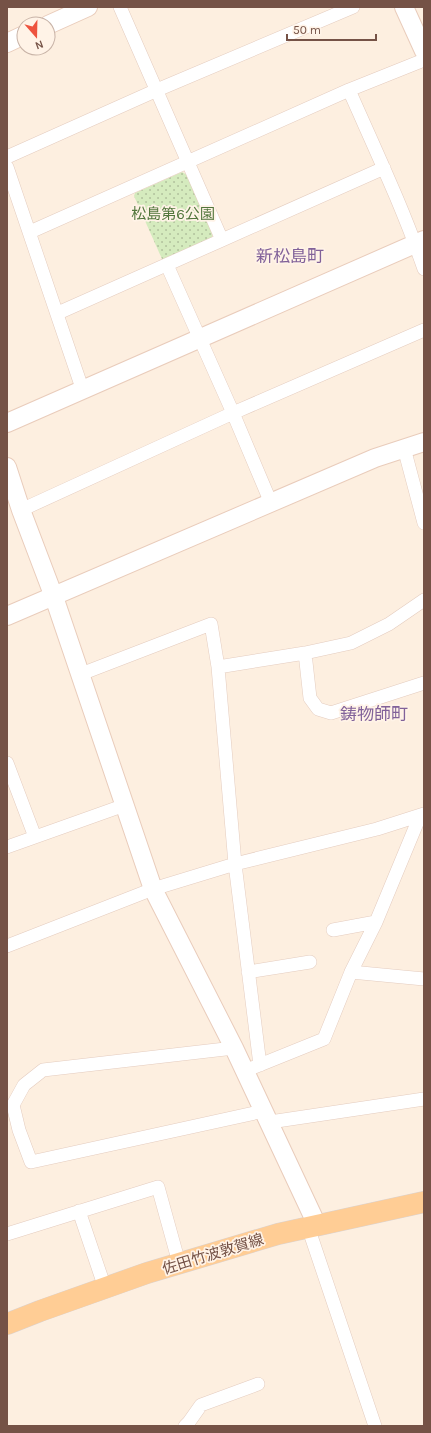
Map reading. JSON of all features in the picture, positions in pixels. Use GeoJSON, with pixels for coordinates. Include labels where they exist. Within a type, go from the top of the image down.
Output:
{"type":"FeatureCollection","features":[{"type":"Feature","properties":{"kind":"main road","name":"佐田竹波敦賀線"},"geometry":{"type":"LineString","coordinates":[[8,1322],[180,1263],[278,1234],[424,1202]]}},
{"type":"Feature","properties":{"kind":"street"},"geometry":{"type":"LineString","coordinates":[[56,21],[88,7]]}},
{"type":"Feature","properties":{"kind":"street"},"geometry":{"type":"LineString","coordinates":[[120,7],[222,240]]}},
{"type":"Feature","properties":{"kind":"street"},"geometry":{"type":"LineString","coordinates":[[7,157],[157,90],[353,7]]}},
{"type":"Feature","properties":{"kind":"street"},"geometry":{"type":"LineString","coordinates":[[404,7],[424,52]]}},
{"type":"Feature","properties":{"kind":"street"},"geometry":{"type":"LineString","coordinates":[[30,232],[349,90],[424,60]]}},
{"type":"Feature","properties":{"kind":"street"},"geometry":{"type":"LineString","coordinates":[[349,90],[384,168],[420,242],[424,269]]}},
{"type":"Feature","properties":{"kind":"street"},"geometry":{"type":"LineString","coordinates":[[7,167],[58,313],[83,391]]}},
{"type":"Feature","properties":{"kind":"street"},"geometry":{"type":"LineString","coordinates":[[58,313],[384,168]]}},
{"type":"Feature","properties":{"kind":"street"},"geometry":{"type":"LineString","coordinates":[[7,423],[420,242]]}},
{"type":"Feature","properties":{"kind":"street"},"geometry":{"type":"LineString","coordinates":[[167,265],[271,503]]}},
{"type":"Feature","properties":{"kind":"street"},"geometry":{"type":"LineString","coordinates":[[21,510],[232,413],[424,330]]}},
{"type":"Feature","properties":{"kind":"street"},"geometry":{"type":"LineString","coordinates":[[7,616],[375,458],[424,442]]}},
{"type":"Feature","properties":{"kind":"street"},"geometry":{"type":"LineString","coordinates":[[404,448],[424,523]]}},
{"type":"Feature","properties":{"kind":"street"},"geometry":{"type":"LineString","coordinates":[[7,467],[21,510],[54,597],[153,889],[234,1048],[252,1068]]}},
{"type":"Feature","properties":{"kind":"street"},"geometry":{"type":"LineString","coordinates":[[218,666],[305,653],[351,643],[389,624],[424,600]]}},
{"type":"Feature","properties":{"kind":"street"},"geometry":{"type":"LineString","coordinates":[[80,674],[211,624],[218,666],[235,864],[248,972],[252,1068],[267,1116],[313,1226],[375,1426]]}},
{"type":"Feature","properties":{"kind":"street"},"geometry":{"type":"LineString","coordinates":[[305,653],[310,698],[318,709],[332,713],[424,683]]}},
{"type":"Feature","properties":{"kind":"street"},"geometry":{"type":"LineString","coordinates":[[7,763],[35,836]]}},
{"type":"Feature","properties":{"kind":"street"},"geometry":{"type":"LineString","coordinates":[[7,847],[125,805]]}},
{"type":"Feature","properties":{"kind":"street"},"geometry":{"type":"LineString","coordinates":[[7,946],[153,889],[235,864],[377,829],[422,815]]}},
{"type":"Feature","properties":{"kind":"street"},"geometry":{"type":"LineString","coordinates":[[252,1068],[324,1039],[352,972],[376,922],[422,815]]}},
{"type":"Feature","properties":{"kind":"street"},"geometry":{"type":"LineString","coordinates":[[333,930],[376,922]]}},
{"type":"Feature","properties":{"kind":"street"},"geometry":{"type":"LineString","coordinates":[[248,972],[310,962]]}},
{"type":"Feature","properties":{"kind":"street"},"geometry":{"type":"LineString","coordinates":[[352,972],[424,978]]}},
{"type":"Feature","properties":{"kind":"street"},"geometry":{"type":"LineString","coordinates":[[234,1048],[43,1070],[24,1085],[13,1105],[13,1132],[31,1162],[267,1116],[424,1099]]}},
{"type":"Feature","properties":{"kind":"street"},"geometry":{"type":"LineString","coordinates":[[7,1234],[158,1187],[180,1263]]}},
{"type":"Feature","properties":{"kind":"street"},"geometry":{"type":"LineString","coordinates":[[79,1211],[105,1288]]}},
{"type":"Feature","properties":{"kind":"street"},"geometry":{"type":"LineString","coordinates":[[185,1426],[201,1405],[258,1384]]}},
{"type":"Feature","properties":{"kind":"green space","name":"松島第6公園"},"geometry":{"type":"Polygon","coordinates":[[[182,172],[187,175],[213,232],[212,238],[162,259],[134,196],[135,193],[182,172]]]}},
{"type":"Feature","properties":{"kind":"district","name":"新松島町"},"geometry":{"type":"Point","coordinates":[290,256]}},
{"type":"Feature","properties":{"kind":"district","name":"鋳物師町"},"geometry":{"type":"Point","coordinates":[374,714]}}]}
